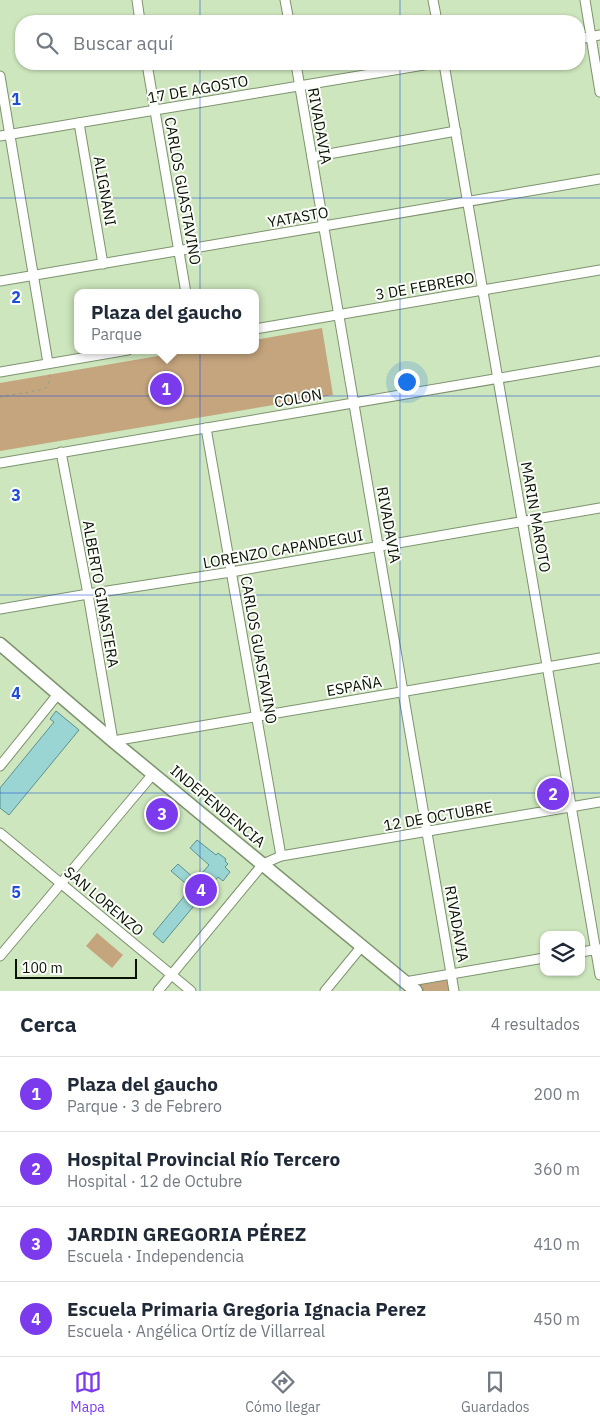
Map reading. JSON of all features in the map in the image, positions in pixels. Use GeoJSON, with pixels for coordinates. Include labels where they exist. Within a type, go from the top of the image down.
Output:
{"type":"FeatureCollection","features":[{"type":"Feature","properties":{"kind":"main road","name":"INDEPENDENCIA"},"geometry":{"type":"LineString","coordinates":[[0,644],[113,741],[416,991]]}},
{"type":"Feature","properties":{"kind":"street"},"geometry":{"type":"LineString","coordinates":[[137,0],[139,15]]}},
{"type":"Feature","properties":{"kind":"street"},"geometry":{"type":"LineString","coordinates":[[285,0],[287,15]]}},
{"type":"Feature","properties":{"kind":"street"},"geometry":{"type":"LineString","coordinates":[[433,0],[436,15]]}},
{"type":"Feature","properties":{"kind":"street"},"geometry":{"type":"LineString","coordinates":[[585,0],[595,36],[600,92]]}},
{"type":"Feature","properties":{"kind":"street","name":"CARLOS GUASTAVINO"},"geometry":{"type":"LineString","coordinates":[[148,70],[185,289]]}},
{"type":"Feature","properties":{"kind":"street","name":"RIVADAVIA"},"geometry":{"type":"LineString","coordinates":[[297,70],[454,991]]}},
{"type":"Feature","properties":{"kind":"street","name":"17 DE AGOSTO"},"geometry":{"type":"LineString","coordinates":[[0,136],[395,70]]}},
{"type":"Feature","properties":{"kind":"street","name":"MARIN MAROTO"},"geometry":{"type":"LineString","coordinates":[[445,70],[571,807],[598,949],[600,975]]}},
{"type":"Feature","properties":{"kind":"street"},"geometry":{"type":"LineString","coordinates":[[0,76],[48,364]]}},
{"type":"Feature","properties":{"kind":"street","name":"ALIGNANI"},"geometry":{"type":"LineString","coordinates":[[79,123],[103,264]]}},
{"type":"Feature","properties":{"kind":"street"},"geometry":{"type":"LineString","coordinates":[[312,156],[456,131]]}},
{"type":"Feature","properties":{"kind":"street","name":"YATASTO"},"geometry":{"type":"LineString","coordinates":[[0,281],[600,179]]}},
{"type":"Feature","properties":{"kind":"street","name":"3 DE FEBRERO"},"geometry":{"type":"LineString","coordinates":[[259,328],[600,270]]}},
{"type":"Feature","properties":{"kind":"street"},"geometry":{"type":"LineString","coordinates":[[0,372],[105,354]]}},
{"type":"Feature","properties":{"kind":"street","name":"COLON"},"geometry":{"type":"LineString","coordinates":[[0,463],[600,361]]}},
{"type":"Feature","properties":{"kind":"street","name":"CARLOS GUASTAVINO"},"geometry":{"type":"LineString","coordinates":[[206,428],[281,856]]}},
{"type":"Feature","properties":{"kind":"street","name":"ALBERTO GINASTERA"},"geometry":{"type":"LineString","coordinates":[[61,452],[113,741]]}},
{"type":"Feature","properties":{"kind":"street","name":"LORENZO CAPANDEGUI"},"geometry":{"type":"LineString","coordinates":[[0,609],[232,572],[600,508]]}},
{"type":"Feature","properties":{"kind":"street","name":"ESPAÑA"},"geometry":{"type":"LineString","coordinates":[[113,741],[600,658]]}},
{"type":"Feature","properties":{"kind":"street"},"geometry":{"type":"LineString","coordinates":[[0,766],[58,694]]}},
{"type":"Feature","properties":{"kind":"street"},"geometry":{"type":"LineString","coordinates":[[0,956],[153,774]]}},
{"type":"Feature","properties":{"kind":"street","name":"12 DE OCTUBRE"},"geometry":{"type":"LineString","coordinates":[[281,856],[600,802]]}},
{"type":"Feature","properties":{"kind":"street","name":"SAN LORENZO"},"geometry":{"type":"LineString","coordinates":[[0,833],[191,991]]}},
{"type":"Feature","properties":{"kind":"street"},"geometry":{"type":"LineString","coordinates":[[158,991],[262,864],[281,856]]}},
{"type":"Feature","properties":{"kind":"street"},"geometry":{"type":"LineString","coordinates":[[325,991],[362,946]]}},
{"type":"Feature","properties":{"kind":"street"},"geometry":{"type":"LineString","coordinates":[[585,951],[598,949]]}},
{"type":"Feature","properties":{"kind":"street"},"geometry":{"type":"LineString","coordinates":[[405,982],[540,959]]}},
{"type":"Feature","properties":{"kind":"path"},"geometry":{"type":"LineString","coordinates":[[0,397],[40,390],[47,386],[50,380],[48,364]]}},
{"type":"Feature","properties":{"kind":"shaded area"},"geometry":{"type":"Polygon","coordinates":[[[322,328],[333,395],[0,451],[0,383],[170,354],[259,354],[259,339],[322,328]]]}},
{"type":"Feature","properties":{"kind":"shaded area"},"geometry":{"type":"Polygon","coordinates":[[[97,933],[123,955],[112,968],[86,946],[97,933]]]}},
{"type":"Feature","properties":{"kind":"shaded area"},"geometry":{"type":"Polygon","coordinates":[[[450,977],[452,991],[419,991],[410,983],[450,977]]]}},
{"type":"Feature","properties":{"kind":"building"},"geometry":{"type":"Polygon","coordinates":[[[56,711],[79,730],[9,815],[0,808],[0,788],[54,722],[50,719],[56,711]]]}},
{"type":"Feature","properties":{"kind":"building"},"geometry":{"type":"Polygon","coordinates":[[[197,840],[216,855],[218,853],[226,859],[225,861],[228,864],[225,867],[230,872],[223,881],[218,877],[163,943],[153,934],[191,888],[171,871],[178,864],[196,880],[209,865],[190,848],[197,840]]]}},
{"type":"Feature","properties":{"kind":"place","name":"Plaza del gaucho"},"geometry":{"type":"Point","coordinates":[166,389]}},
{"type":"Feature","properties":{"kind":"place","name":"Hospital Provincial Río Tercero"},"geometry":{"type":"Point","coordinates":[553,794]}},
{"type":"Feature","properties":{"kind":"place","name":"JARDIN GREGORIA PÉREZ"},"geometry":{"type":"Point","coordinates":[162,814]}},
{"type":"Feature","properties":{"kind":"place","name":"Escuela Primaria Gregoria Ignacia Perez"},"geometry":{"type":"Point","coordinates":[201,890]}}]}
